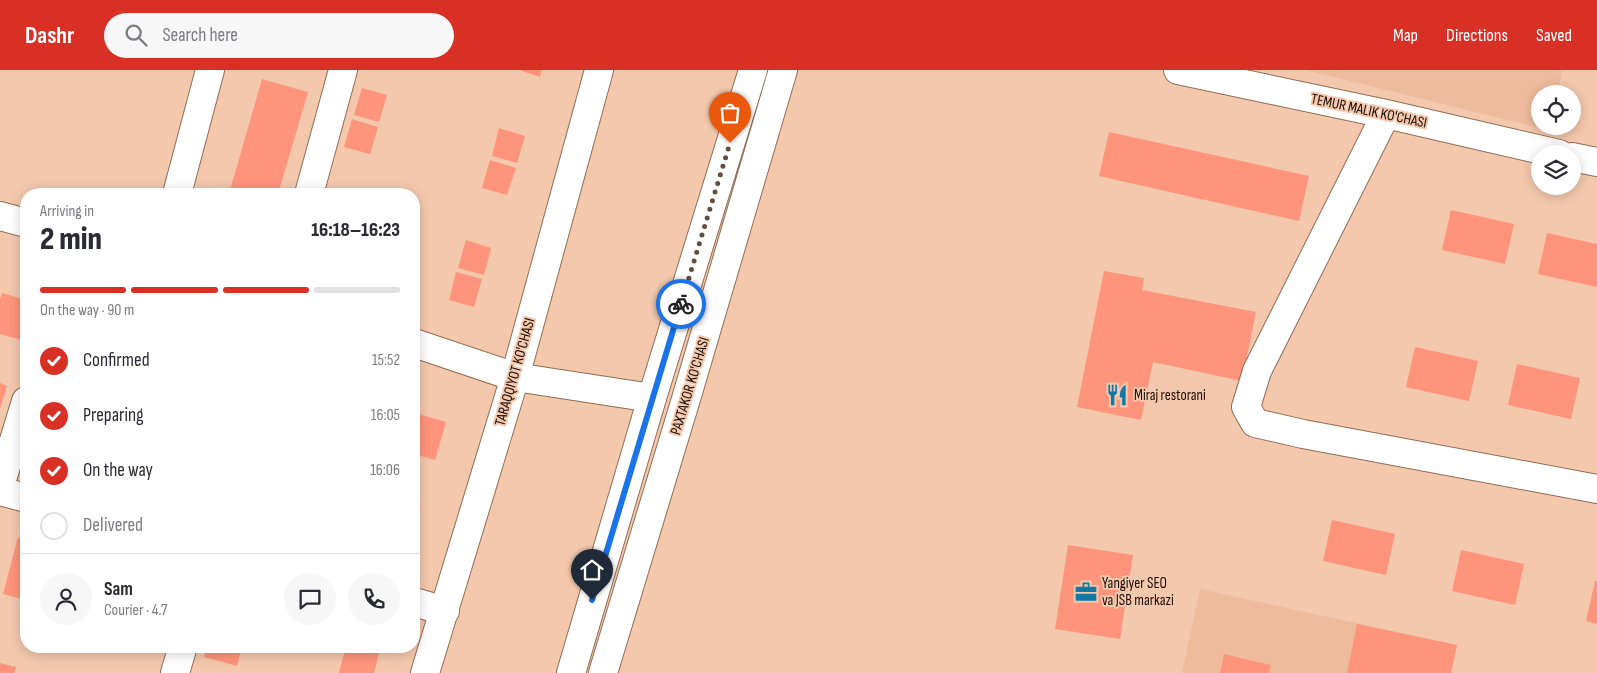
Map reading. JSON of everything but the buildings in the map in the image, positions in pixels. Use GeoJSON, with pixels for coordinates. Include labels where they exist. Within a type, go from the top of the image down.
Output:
{"type":"FeatureCollection","features":[{"type":"Feature","properties":{"kind":"street"},"geometry":{"type":"LineString","coordinates":[[179,188],[210,70]]}},
{"type":"Feature","properties":{"kind":"street"},"geometry":{"type":"LineString","coordinates":[[310,188],[343,70]]}},
{"type":"Feature","properties":{"kind":"street","name":"TARAQQIYOT KO'CHASI"},"geometry":{"type":"LineString","coordinates":[[425,673],[515,377],[600,70]]}},
{"type":"Feature","properties":{"kind":"street"},"geometry":{"type":"LineString","coordinates":[[570,673],[753,70]]}},
{"type":"Feature","properties":{"kind":"street","name":"PAXTAKOR KO'CHASI"},"geometry":{"type":"LineString","coordinates":[[603,673],[686,400],[782,70]]}},
{"type":"Feature","properties":{"kind":"street","name":"TEMUR MALIK KO'CHASI"},"geometry":{"type":"LineString","coordinates":[[1178,70],[1386,114],[1531,148]]}},
{"type":"Feature","properties":{"kind":"street"},"geometry":{"type":"LineString","coordinates":[[1386,114],[1257,371],[1246,406],[1255,423],[1303,434],[1597,489]]}},
{"type":"Feature","properties":{"kind":"street"},"geometry":{"type":"LineString","coordinates":[[1581,159],[1597,162]]}},
{"type":"Feature","properties":{"kind":"street"},"geometry":{"type":"LineString","coordinates":[[0,216],[20,221]]}},
{"type":"Feature","properties":{"kind":"street"},"geometry":{"type":"LineString","coordinates":[[420,345],[515,377],[652,398]]}},
{"type":"Feature","properties":{"kind":"street"},"geometry":{"type":"LineString","coordinates":[[0,486],[20,421]]}},
{"type":"Feature","properties":{"kind":"street"},"geometry":{"type":"LineString","coordinates":[[0,491],[20,496]]}},
{"type":"Feature","properties":{"kind":"street"},"geometry":{"type":"LineString","coordinates":[[420,604],[445,611]]}},
{"type":"Feature","properties":{"kind":"street"},"geometry":{"type":"LineString","coordinates":[[175,673],[180,653]]}},
{"type":"Feature","properties":{"kind":"shaded area"},"geometry":{"type":"Polygon","coordinates":[[[1306,70],[1563,70],[1559,85],[1531,85],[1531,126],[1306,70]]]}},
{"type":"Feature","properties":{"kind":"shaded area"},"geometry":{"type":"Polygon","coordinates":[[[1200,589],[1457,645],[1451,673],[1182,673],[1200,589]]]}},
{"type":"Feature","properties":{"kind":"way so far"},"geometry":{"type":"LineString","coordinates":[[681,304],[730,143]]}},
{"type":"Feature","properties":{"kind":"place","name":"Miraj restorani"},"geometry":{"type":"Point","coordinates":[1117,395]}},
{"type":"Feature","properties":{"kind":"place","name":"Yangiyer SEO va JSB markazi"},"geometry":{"type":"Point","coordinates":[1086,592]}},
{"type":"Feature","properties":{"kind":"route"},"geometry":{"type":"LineString","coordinates":[[592,600],[681,304]]}}]}
